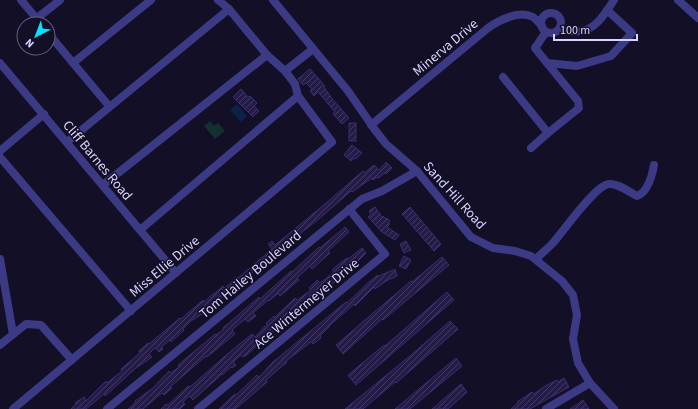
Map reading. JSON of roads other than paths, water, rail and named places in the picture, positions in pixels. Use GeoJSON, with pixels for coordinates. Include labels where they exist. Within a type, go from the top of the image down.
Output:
{"type":"FeatureCollection","features":[{"type":"Feature","properties":{"kind":"street"},"geometry":{"type":"LineString","coordinates":[[21,0],[35,16]]}},
{"type":"Feature","properties":{"kind":"street"},"geometry":{"type":"LineString","coordinates":[[44,16],[60,0]]}},
{"type":"Feature","properties":{"kind":"street"},"geometry":{"type":"LineString","coordinates":[[73,63],[151,0]]}},
{"type":"Feature","properties":{"kind":"street"},"geometry":{"type":"LineString","coordinates":[[140,230],[298,96],[295,84],[285,71],[267,54],[228,9],[218,0]]}},
{"type":"Feature","properties":{"kind":"street","name":"Sand Hill Road"},"geometry":{"type":"LineString","coordinates":[[273,0],[348,91],[386,144],[417,171],[471,237],[493,248],[515,251],[531,256],[562,281],[573,295],[577,315],[573,339],[578,363],[590,383],[614,409]]}},
{"type":"Feature","properties":{"kind":"street"},"geometry":{"type":"LineString","coordinates":[[534,17],[544,29],[552,33],[570,30],[581,31],[588,29],[597,23],[614,0]]}},
{"type":"Feature","properties":{"kind":"street"},"geometry":{"type":"LineString","coordinates":[[678,0],[698,18]]}},
{"type":"Feature","properties":{"kind":"street"},"geometry":{"type":"LineString","coordinates":[[67,142],[228,9]]}},
{"type":"Feature","properties":{"kind":"street"},"geometry":{"type":"LineString","coordinates":[[547,63],[577,66],[615,54],[632,33],[607,10]]}},
{"type":"Feature","properties":{"kind":"street"},"geometry":{"type":"LineString","coordinates":[[531,148],[578,108],[578,101],[535,48],[544,29],[542,20],[549,13],[558,16],[561,22],[570,30]]}},
{"type":"Feature","properties":{"kind":"street","name":"Minerva Drive"},"geometry":{"type":"LineString","coordinates":[[371,125],[494,24],[505,18],[517,15],[544,17]]}},
{"type":"Feature","properties":{"kind":"street"},"geometry":{"type":"LineString","coordinates":[[558,31],[561,22]]}},
{"type":"Feature","properties":{"kind":"street"},"geometry":{"type":"LineString","coordinates":[[56,43],[109,106]]}},
{"type":"Feature","properties":{"kind":"street"},"geometry":{"type":"LineString","coordinates":[[285,71],[314,49]]}},
{"type":"Feature","properties":{"kind":"street"},"geometry":{"type":"LineString","coordinates":[[103,185],[267,54]]}},
{"type":"Feature","properties":{"kind":"street","name":"Cliff Barnes Road"},"geometry":{"type":"LineString","coordinates":[[0,63],[176,273]]}},
{"type":"Feature","properties":{"kind":"street"},"geometry":{"type":"LineString","coordinates":[[503,77],[548,134]]}},
{"type":"Feature","properties":{"kind":"street","name":"Miss Ellie Drive"},"geometry":{"type":"LineString","coordinates":[[13,409],[332,142],[298,96]]}},
{"type":"Feature","properties":{"kind":"street"},"geometry":{"type":"LineString","coordinates":[[0,151],[44,114]]}},
{"type":"Feature","properties":{"kind":"street"},"geometry":{"type":"LineString","coordinates":[[0,156],[131,310]]}},
{"type":"Feature","properties":{"kind":"street"},"geometry":{"type":"LineString","coordinates":[[536,259],[552,244],[578,211],[602,186],[615,184],[637,196],[642,194],[651,179],[654,165]]}},
{"type":"Feature","properties":{"kind":"street","name":"Tom Hailey Boulevard"},"geometry":{"type":"LineString","coordinates":[[107,409],[362,199],[382,191],[417,171]]}},
{"type":"Feature","properties":{"kind":"street","name":"Ace Wintermeyer Drive"},"geometry":{"type":"LineString","coordinates":[[198,409],[385,254],[349,209]]}},
{"type":"Feature","properties":{"kind":"street"},"geometry":{"type":"LineString","coordinates":[[0,259],[14,334]]}},
{"type":"Feature","properties":{"kind":"street"},"geometry":{"type":"LineString","coordinates":[[0,345],[26,324],[41,325],[72,360]]}},
{"type":"Feature","properties":{"kind":"street"},"geometry":{"type":"LineString","coordinates":[[546,409],[590,383]]}},
{"type":"Feature","properties":{"kind":"water"},"geometry":{"type":"Polygon","coordinates":[[[237,104],[247,116],[241,122],[230,110],[237,104]]]}}]}
